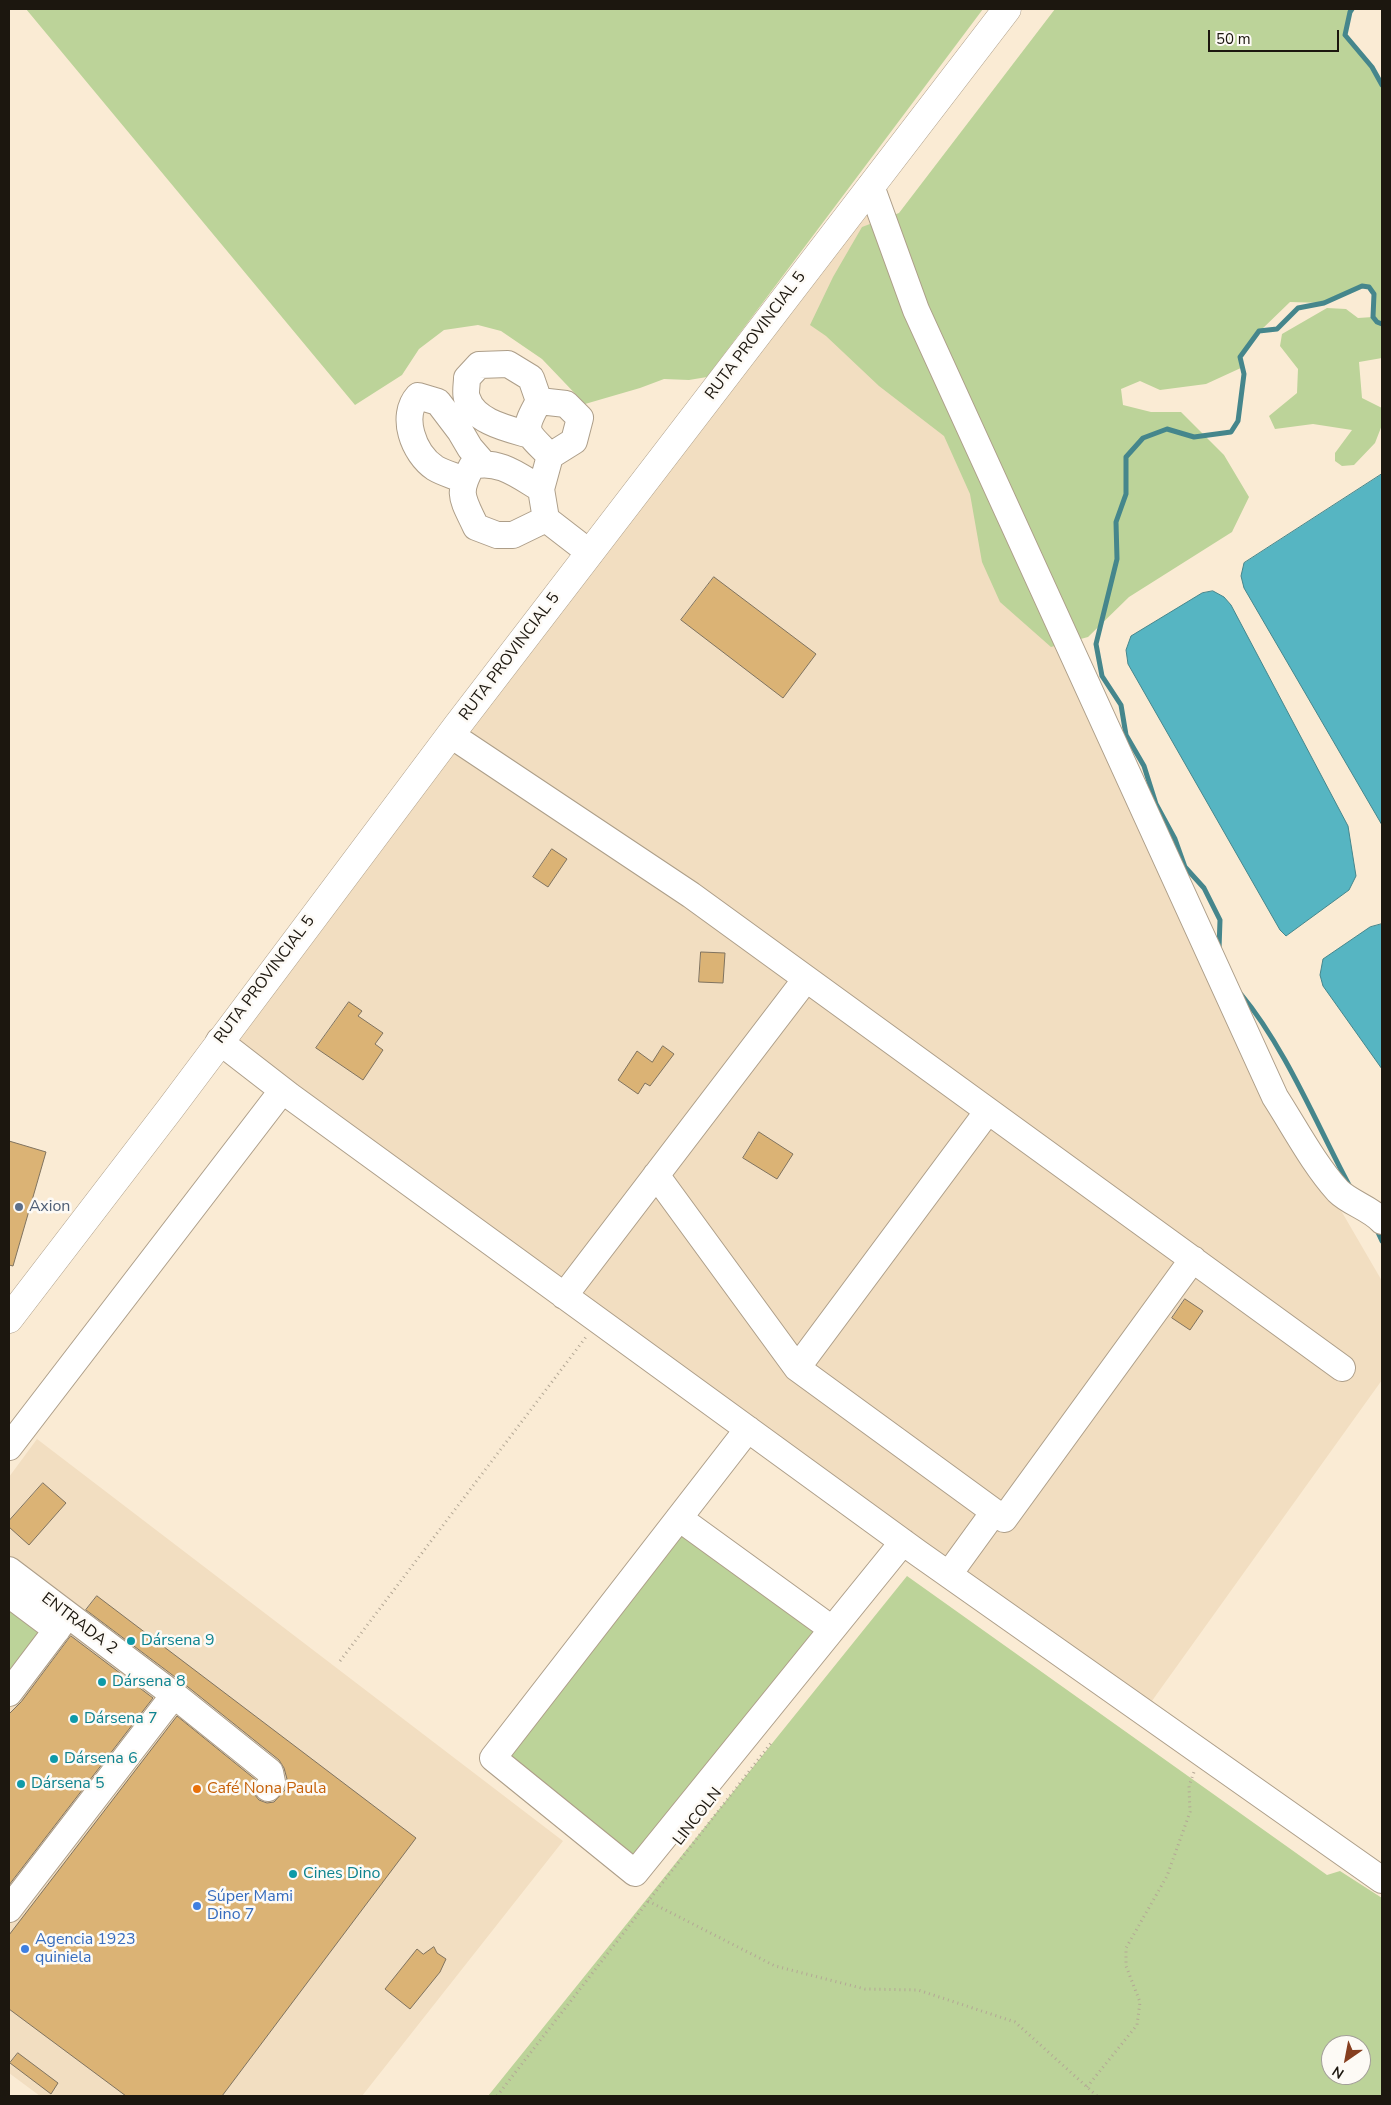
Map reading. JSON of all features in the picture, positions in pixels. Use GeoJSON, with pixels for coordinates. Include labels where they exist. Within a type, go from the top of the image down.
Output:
{"type":"FeatureCollection","features":[{"type":"Feature","properties":{"kind":"main road","name":"RUTA PROVINCIAL 5"},"geometry":{"type":"LineString","coordinates":[[11,1312],[1006,9]]}},
{"type":"Feature","properties":{"kind":"street"},"geometry":{"type":"LineString","coordinates":[[871,186],[916,310],[1275,1097],[1322,1171],[1340,1192],[1365,1207],[1382,1222]]}},
{"type":"Feature","properties":{"kind":"street"},"geometry":{"type":"LineString","coordinates":[[546,519],[513,535],[497,536],[476,527],[462,496],[484,470],[514,458],[524,434],[528,422],[539,401],[531,378],[508,364],[479,365],[467,378],[467,398],[476,412],[495,424],[524,434],[550,456]]}},
{"type":"Feature","properties":{"kind":"street"},"geometry":{"type":"LineString","coordinates":[[484,470],[438,402],[418,396],[411,404],[410,430],[417,449],[435,468],[484,470],[541,489]]}},
{"type":"Feature","properties":{"kind":"street"},"geometry":{"type":"LineString","coordinates":[[448,415],[449,405],[455,398],[467,398]]}},
{"type":"Feature","properties":{"kind":"street"},"geometry":{"type":"LineString","coordinates":[[539,401],[566,404],[580,418],[574,441],[550,456],[541,489],[546,519],[590,552]]}},
{"type":"Feature","properties":{"kind":"street"},"geometry":{"type":"LineString","coordinates":[[454,731],[572,815],[691,896],[1342,1368]]}},
{"type":"Feature","properties":{"kind":"street"},"geometry":{"type":"LineString","coordinates":[[564,1296],[806,979]]}},
{"type":"Feature","properties":{"kind":"street"},"geometry":{"type":"LineString","coordinates":[[219,1041],[282,1091],[903,1542],[1382,1880]]}},
{"type":"Feature","properties":{"kind":"street"},"geometry":{"type":"LineString","coordinates":[[9,1447],[282,1091]]}},
{"type":"Feature","properties":{"kind":"street"},"geometry":{"type":"LineString","coordinates":[[797,1368],[988,1111]]}},
{"type":"Feature","properties":{"kind":"street"},"geometry":{"type":"LineString","coordinates":[[656,1175],[797,1368],[1004,1519],[1193,1259]]}},
{"type":"Feature","properties":{"kind":"street"},"geometry":{"type":"LineString","coordinates":[[748,1429],[493,1758],[635,1873],[903,1542]]}},
{"type":"Feature","properties":{"kind":"street"},"geometry":{"type":"LineString","coordinates":[[949,1574],[994,1512]]}},
{"type":"Feature","properties":{"kind":"street"},"geometry":{"type":"LineString","coordinates":[[679,1518],[832,1629]]}},
{"type":"Feature","properties":{"kind":"street","name":"ENTRADA 2"},"geometry":{"type":"LineString","coordinates":[[9,1570],[63,1623]]}},
{"type":"Feature","properties":{"kind":"street","name":"ENTRADA 2"},"geometry":{"type":"LineString","coordinates":[[9,1594],[63,1623],[174,1695],[270,1772],[272,1782],[268,1788]]}},
{"type":"Feature","properties":{"kind":"street"},"geometry":{"type":"LineString","coordinates":[[9,1693],[63,1623]]}},
{"type":"Feature","properties":{"kind":"street"},"geometry":{"type":"LineString","coordinates":[[9,1909],[174,1695]]}},
{"type":"Feature","properties":{"kind":"path"},"geometry":{"type":"LineString","coordinates":[[340,1660],[598,1321]]}},
{"type":"Feature","properties":{"kind":"path","name":"LINCOLN"},"geometry":{"type":"LineString","coordinates":[[497,2096],[774,1738]]}},
{"type":"Feature","properties":{"kind":"path"},"geometry":{"type":"LineString","coordinates":[[1087,2087],[1137,2025],[1140,2002],[1126,1966],[1126,1948],[1166,1876],[1190,1812],[1189,1786],[1202,1753]]}},
{"type":"Feature","properties":{"kind":"path"},"geometry":{"type":"LineString","coordinates":[[648,1901],[775,1966],[865,1989],[918,1990],[1016,2022],[1096,2096]]}},
{"type":"Feature","properties":{"kind":"shaded area"},"geometry":{"type":"Polygon","coordinates":[[[871,186],[1275,1097],[1382,1281],[1382,1380],[1144,1712],[219,1041],[871,186]]]}},
{"type":"Feature","properties":{"kind":"shaded area"},"geometry":{"type":"Polygon","coordinates":[[[37,1439],[563,1841],[362,2096],[40,2096],[9,2073],[9,1477],[37,1439]]]}},
{"type":"Feature","properties":{"kind":"green space"},"geometry":{"type":"Polygon","coordinates":[[[26,9],[983,9],[707,377],[689,380],[664,379],[585,404],[542,359],[501,331],[478,325],[444,330],[419,349],[402,375],[355,405],[26,9]]]}},
{"type":"Feature","properties":{"kind":"green space"},"geometry":{"type":"Polygon","coordinates":[[[1055,9],[1352,9],[1345,35],[1372,67],[1382,85],[1382,358],[1359,362],[1362,398],[1382,408],[1382,425],[1375,443],[1354,465],[1342,466],[1335,461],[1335,453],[1352,430],[1313,424],[1275,429],[1269,416],[1297,393],[1298,369],[1280,346],[1282,334],[1327,308],[1346,309],[1358,318],[1373,317],[1374,294],[1369,287],[1362,286],[1324,303],[1290,302],[1260,331],[1241,356],[1243,367],[1206,384],[1160,390],[1140,381],[1121,389],[1123,405],[1151,412],[1181,412],[1224,455],[1249,497],[1232,532],[1129,597],[1088,637],[1051,647],[1000,602],[982,562],[970,494],[944,436],[879,386],[826,336],[810,325],[833,277],[862,227],[899,213],[1055,9]]]}},
{"type":"Feature","properties":{"kind":"green space"},"geometry":{"type":"Polygon","coordinates":[[[679,1518],[832,1629],[635,1873],[493,1758],[679,1518]]]}},
{"type":"Feature","properties":{"kind":"green space"},"geometry":{"type":"Polygon","coordinates":[[[907,1576],[1327,1875],[1340,1871],[1382,1898],[1382,2096],[488,2096],[907,1576]]]}},
{"type":"Feature","properties":{"kind":"green space"},"geometry":{"type":"Polygon","coordinates":[[[9,1594],[57,1630],[9,1693],[9,1594]]]}},
{"type":"Feature","properties":{"kind":"water"},"geometry":{"type":"Polygon","coordinates":[[[1382,474],[1382,825],[1244,588],[1241,576],[1244,563],[1382,474]]]}},
{"type":"Feature","properties":{"kind":"water"},"geometry":{"type":"Polygon","coordinates":[[[1213,591],[1224,597],[1231,605],[1348,826],[1356,876],[1349,890],[1286,936],[1280,930],[1128,664],[1126,650],[1131,636],[1202,593],[1213,591]]]}},
{"type":"Feature","properties":{"kind":"water"},"geometry":{"type":"Polygon","coordinates":[[[1382,924],[1382,1069],[1323,986],[1320,975],[1323,959],[1370,927],[1382,924]]]}},
{"type":"Feature","properties":{"kind":"building"},"geometry":{"type":"Polygon","coordinates":[[[714,577],[816,654],[783,698],[681,620],[714,577]]]}},
{"type":"Feature","properties":{"kind":"building"},"geometry":{"type":"Polygon","coordinates":[[[552,849],[567,859],[548,887],[533,877],[552,849]]]}},
{"type":"Feature","properties":{"kind":"building"},"geometry":{"type":"Polygon","coordinates":[[[701,952],[725,953],[723,983],[699,982],[701,952]]]}},
{"type":"Feature","properties":{"kind":"building"},"geometry":{"type":"Polygon","coordinates":[[[349,1002],[362,1011],[358,1016],[383,1033],[375,1044],[383,1050],[363,1080],[316,1048],[349,1002]]]}},
{"type":"Feature","properties":{"kind":"building"},"geometry":{"type":"Polygon","coordinates":[[[663,1046],[674,1054],[650,1086],[645,1083],[638,1094],[618,1080],[637,1051],[652,1062],[663,1046]]]}},
{"type":"Feature","properties":{"kind":"building"},"geometry":{"type":"Polygon","coordinates":[[[759,1132],[793,1154],[777,1179],[743,1158],[759,1132]]]}},
{"type":"Feature","properties":{"kind":"building","name":"Axion"},"geometry":{"type":"Polygon","coordinates":[[[9,1141],[46,1152],[13,1266],[9,1265],[9,1141]]]}},
{"type":"Feature","properties":{"kind":"building"},"geometry":{"type":"Polygon","coordinates":[[[1185,1299],[1203,1311],[1190,1330],[1172,1318],[1185,1299]]]}},
{"type":"Feature","properties":{"kind":"building"},"geometry":{"type":"Polygon","coordinates":[[[43,1483],[66,1503],[29,1545],[9,1527],[9,1521],[43,1483]]]}},
{"type":"Feature","properties":{"kind":"building","name":"Súper Mami Dino 7"},"geometry":{"type":"Polygon","coordinates":[[[97,1596],[416,1838],[222,2096],[126,2096],[9,2009],[9,1935],[177,1716],[256,1780],[253,1788],[259,1800],[267,1803],[274,1802],[285,1790],[287,1779],[284,1768],[279,1760],[183,1683],[86,1610],[97,1596]]]}},
{"type":"Feature","properties":{"kind":"building"},"geometry":{"type":"Polygon","coordinates":[[[71,1636],[153,1698],[9,1885],[9,1714],[21,1702],[71,1636]]]}},
{"type":"Feature","properties":{"kind":"building"},"geometry":{"type":"Polygon","coordinates":[[[434,1947],[437,1953],[446,1959],[440,1972],[410,2009],[385,1989],[417,1949],[423,1954],[434,1947]]]}},
{"type":"Feature","properties":{"kind":"building"},"geometry":{"type":"Polygon","coordinates":[[[18,2053],[58,2083],[51,2094],[10,2063],[18,2053]]]}},
{"type":"Feature","properties":{"kind":"waterway"},"geometry":{"type":"LineString","coordinates":[[1352,9],[1345,35],[1372,67],[1382,85]]}},
{"type":"Feature","properties":{"kind":"waterway"},"geometry":{"type":"LineString","coordinates":[[1219,949],[1220,920],[1204,888],[1185,867],[1175,839],[1156,804],[1144,766],[1126,735],[1121,705],[1102,676],[1096,644],[1117,559],[1116,522],[1126,494],[1126,457],[1143,438],[1167,429],[1194,437],[1231,432],[1238,421],[1244,374],[1240,357],[1259,331],[1277,329],[1298,308],[1324,303],[1362,286],[1369,287],[1374,294],[1373,317],[1382,324]]}},
{"type":"Feature","properties":{"kind":"waterway"},"geometry":{"type":"LineString","coordinates":[[1240,993],[1286,1061],[1349,1185]]}},
{"type":"Feature","properties":{"kind":"waterway"},"geometry":{"type":"LineString","coordinates":[[1376,1228],[1382,1241]]}},
{"type":"Feature","properties":{"kind":"place","name":"Axion"},"geometry":{"type":"Point","coordinates":[19,1207]}},
{"type":"Feature","properties":{"kind":"place","name":"Dársena 9"},"geometry":{"type":"Point","coordinates":[131,1641]}},
{"type":"Feature","properties":{"kind":"place","name":"Dársena 8"},"geometry":{"type":"Point","coordinates":[102,1682]}},
{"type":"Feature","properties":{"kind":"place","name":"Dársena 7"},"geometry":{"type":"Point","coordinates":[74,1719]}},
{"type":"Feature","properties":{"kind":"place","name":"Dársena 6"},"geometry":{"type":"Point","coordinates":[54,1759]}},
{"type":"Feature","properties":{"kind":"place","name":"Dársena 5"},"geometry":{"type":"Point","coordinates":[21,1784]}},
{"type":"Feature","properties":{"kind":"place","name":"Café Nona Paula"},"geometry":{"type":"Point","coordinates":[197,1789]}},
{"type":"Feature","properties":{"kind":"place","name":"Cines Dino"},"geometry":{"type":"Point","coordinates":[293,1874]}},
{"type":"Feature","properties":{"kind":"place","name":"Súper Mami Dino 7"},"geometry":{"type":"Point","coordinates":[197,1906]}},
{"type":"Feature","properties":{"kind":"place","name":"Agencia 1923 quiniela"},"geometry":{"type":"Point","coordinates":[25,1949]}}]}
